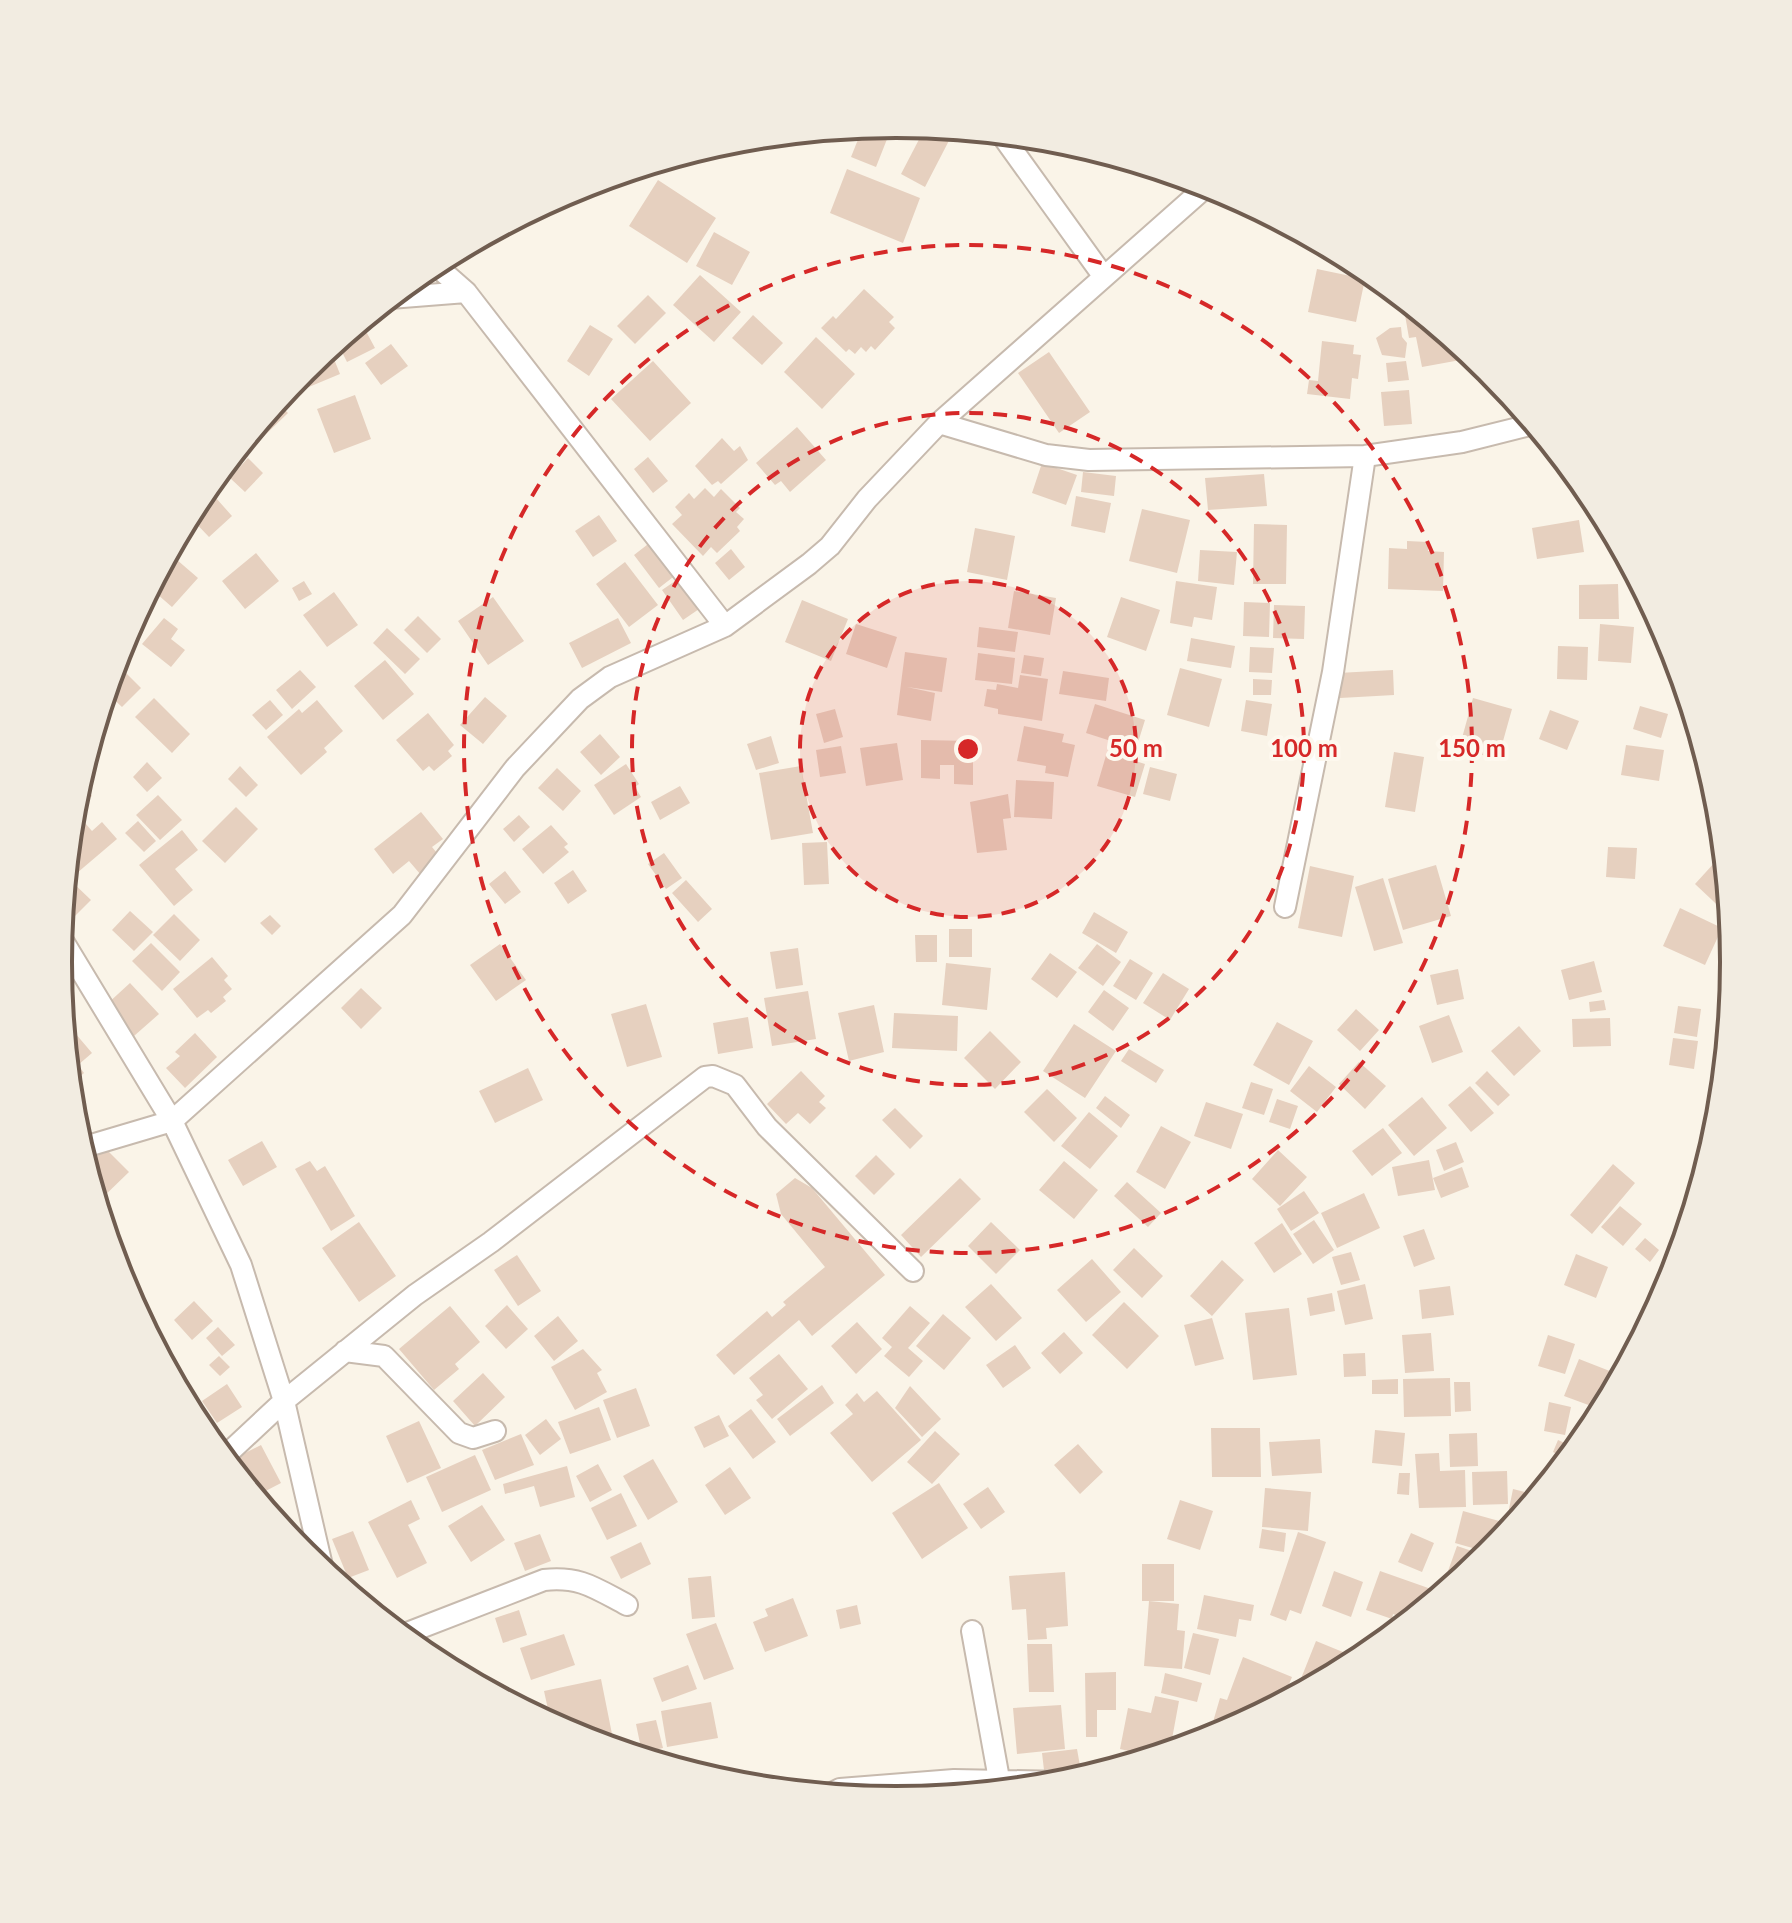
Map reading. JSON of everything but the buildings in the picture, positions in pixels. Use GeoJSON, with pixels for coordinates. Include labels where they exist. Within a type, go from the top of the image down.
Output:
{"type":"FeatureCollection","features":[{"type":"Feature","properties":{"kind":"street"},"geometry":{"type":"LineString","coordinates":[[1010,146],[1104,277]]}},
{"type":"Feature","properties":{"kind":"street"},"geometry":{"type":"LineString","coordinates":[[93,1144],[172,1121],[402,915],[515,768],[580,699],[610,677],[725,626],[830,546],[867,499],[939,423],[1197,195]]}},
{"type":"Feature","properties":{"kind":"street"},"geometry":{"type":"LineString","coordinates":[[444,272],[466,292],[725,626]]}},
{"type":"Feature","properties":{"kind":"street"},"geometry":{"type":"LineString","coordinates":[[410,296],[466,292]]}},
{"type":"Feature","properties":{"kind":"street"},"geometry":{"type":"LineString","coordinates":[[939,423],[1068,459],[1365,456],[1462,442],[1523,427]]}},
{"type":"Feature","properties":{"kind":"street"},"geometry":{"type":"LineString","coordinates":[[1285,907],[1333,672],[1365,456]]}},
{"type":"Feature","properties":{"kind":"street"},"geometry":{"type":"LineString","coordinates":[[72,956],[172,1121],[241,1265],[284,1401],[318,1549]]}},
{"type":"Feature","properties":{"kind":"street"},"geometry":{"type":"LineString","coordinates":[[232,1449],[345,1351],[705,1077],[713,1076],[735,1085],[767,1127],[913,1271]]}},
{"type":"Feature","properties":{"kind":"street"},"geometry":{"type":"LineString","coordinates":[[345,1351],[384,1356],[459,1433],[473,1438],[495,1431]]}},
{"type":"Feature","properties":{"kind":"street"},"geometry":{"type":"LineString","coordinates":[[415,1630],[544,1580],[568,1578],[582,1581],[627,1605]]}},
{"type":"Feature","properties":{"kind":"street"},"geometry":{"type":"LineString","coordinates":[[972,1631],[999,1779]]}},
{"type":"Feature","properties":{"kind":"street"},"geometry":{"type":"LineString","coordinates":[[891,1786],[990,1780]]}}]}
